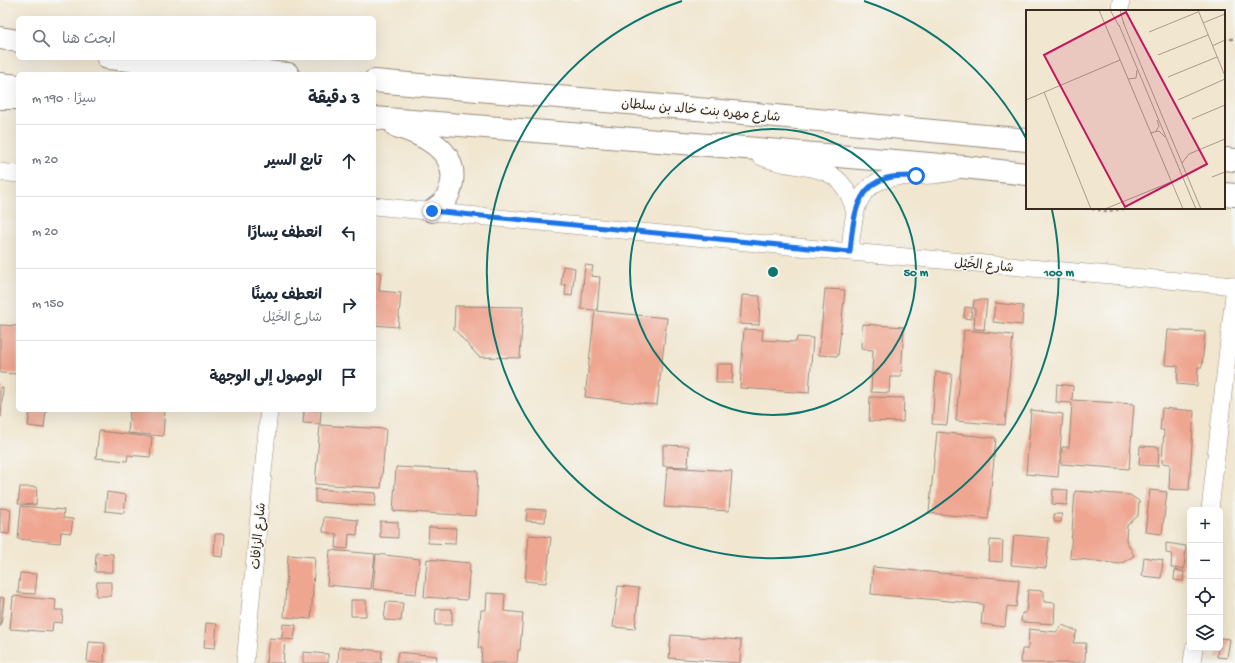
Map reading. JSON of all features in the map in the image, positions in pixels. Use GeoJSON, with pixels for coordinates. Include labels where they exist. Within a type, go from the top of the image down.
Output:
{"type":"FeatureCollection","features":[{"type":"Feature","properties":{"kind":"street"},"geometry":{"type":"LineString","coordinates":[[1120,10],[1121,0]]}},
{"type":"Feature","properties":{"kind":"street"},"geometry":{"type":"LineString","coordinates":[[0,38],[16,42]]}},
{"type":"Feature","properties":{"kind":"street"},"geometry":{"type":"LineString","coordinates":[[0,48],[16,50]]}},
{"type":"Feature","properties":{"kind":"street"},"geometry":{"type":"LineString","coordinates":[[130,60],[266,72]]}},
{"type":"Feature","properties":{"kind":"street","name":"شارع مهره بنت خالد بن سلطان"},"geometry":{"type":"LineString","coordinates":[[376,81],[756,114],[1026,140]]}},
{"type":"Feature","properties":{"kind":"street"},"geometry":{"type":"LineString","coordinates":[[0,84],[16,86]]}},
{"type":"Feature","properties":{"kind":"street"},"geometry":{"type":"LineString","coordinates":[[0,98],[16,98]]}},
{"type":"Feature","properties":{"kind":"street"},"geometry":{"type":"LineString","coordinates":[[376,118],[745,148],[1026,174]]}},
{"type":"Feature","properties":{"kind":"street"},"geometry":{"type":"LineString","coordinates":[[376,119],[428,139],[450,159],[453,174],[451,189],[443,202],[432,211]]}},
{"type":"Feature","properties":{"kind":"street"},"geometry":{"type":"LineString","coordinates":[[745,148],[764,158],[815,168],[834,176],[848,192],[855,213]]}},
{"type":"Feature","properties":{"kind":"street"},"geometry":{"type":"LineString","coordinates":[[1225,159],[1235,160]]}},
{"type":"Feature","properties":{"kind":"street"},"geometry":{"type":"LineString","coordinates":[[850,252],[855,213],[858,203],[872,186],[891,178],[941,174],[964,167]]}},
{"type":"Feature","properties":{"kind":"street"},"geometry":{"type":"LineString","coordinates":[[0,172],[16,174]]}},
{"type":"Feature","properties":{"kind":"street"},"geometry":{"type":"LineString","coordinates":[[1225,194],[1235,195]]}},
{"type":"Feature","properties":{"kind":"street","name":"شارع الخَيْل"},"geometry":{"type":"LineString","coordinates":[[376,206],[850,252],[1235,286]]}},
{"type":"Feature","properties":{"kind":"street"},"geometry":{"type":"LineString","coordinates":[[1210,507],[1235,286]]}},
{"type":"Feature","properties":{"kind":"street","name":"شارع الزافات"},"geometry":{"type":"LineString","coordinates":[[245,663],[269,412]]}},
{"type":"Feature","properties":{"kind":"street"},"geometry":{"type":"LineString","coordinates":[[1192,663],[1194,651]]}},
{"type":"Feature","properties":{"kind":"path"},"geometry":{"type":"LineString","coordinates":[[1096,209],[1119,209]]}},
{"type":"Feature","properties":{"kind":"building"},"geometry":{"type":"Polygon","coordinates":[[[585,265],[593,266],[591,276],[600,277],[597,311],[667,318],[657,405],[585,397],[595,310],[581,309],[585,265]]]}},
{"type":"Feature","properties":{"kind":"building"},"geometry":{"type":"Polygon","coordinates":[[[563,266],[575,268],[572,296],[565,295],[566,285],[561,285],[563,266]]]}},
{"type":"Feature","properties":{"kind":"building"},"geometry":{"type":"Polygon","coordinates":[[[376,272],[381,272],[379,291],[401,293],[398,327],[376,325],[376,272]]]}},
{"type":"Feature","properties":{"kind":"building"},"geometry":{"type":"Polygon","coordinates":[[[825,289],[845,290],[838,356],[819,355],[825,289]]]}},
{"type":"Feature","properties":{"kind":"building"},"geometry":{"type":"Polygon","coordinates":[[[742,295],[760,296],[759,325],[740,324],[742,295]]]}},
{"type":"Feature","properties":{"kind":"building"},"geometry":{"type":"Polygon","coordinates":[[[974,300],[987,300],[984,330],[974,329],[974,300]]]}},
{"type":"Feature","properties":{"kind":"building"},"geometry":{"type":"Polygon","coordinates":[[[995,303],[1023,306],[1022,325],[993,322],[995,303]]]}},
{"type":"Feature","properties":{"kind":"building"},"geometry":{"type":"Polygon","coordinates":[[[455,306],[523,307],[520,358],[479,357],[454,329],[455,306]]]}},
{"type":"Feature","properties":{"kind":"building"},"geometry":{"type":"Polygon","coordinates":[[[965,307],[972,308],[971,319],[964,318],[965,307]]]}},
{"type":"Feature","properties":{"kind":"building"},"geometry":{"type":"Polygon","coordinates":[[[862,324],[904,327],[901,377],[890,377],[889,393],[871,392],[873,350],[861,349],[862,324]]]}},
{"type":"Feature","properties":{"kind":"building"},"geometry":{"type":"Polygon","coordinates":[[[0,325],[16,326],[16,374],[0,373],[0,325]]]}},
{"type":"Feature","properties":{"kind":"building"},"geometry":{"type":"Polygon","coordinates":[[[744,329],[763,330],[762,340],[796,342],[797,337],[813,338],[809,393],[740,388],[744,329]]]}},
{"type":"Feature","properties":{"kind":"building"},"geometry":{"type":"Polygon","coordinates":[[[964,330],[1013,335],[1005,425],[956,421],[964,330]]]}},
{"type":"Feature","properties":{"kind":"building"},"geometry":{"type":"Polygon","coordinates":[[[1168,330],[1205,332],[1202,367],[1198,367],[1197,386],[1177,384],[1178,366],[1165,365],[1168,330]]]}},
{"type":"Feature","properties":{"kind":"building"},"geometry":{"type":"Polygon","coordinates":[[[717,364],[733,364],[732,383],[716,383],[717,364]]]}},
{"type":"Feature","properties":{"kind":"building"},"geometry":{"type":"Polygon","coordinates":[[[936,372],[952,374],[947,425],[932,424],[936,372]]]}},
{"type":"Feature","properties":{"kind":"building"},"geometry":{"type":"Polygon","coordinates":[[[1057,384],[1073,386],[1072,400],[1134,404],[1129,469],[1061,464],[1062,447],[1069,447],[1072,403],[1056,402],[1057,384]]]}},
{"type":"Feature","properties":{"kind":"building"},"geometry":{"type":"Polygon","coordinates":[[[0,387],[3,387],[1,417],[0,417],[0,387]]]}},
{"type":"Feature","properties":{"kind":"building"},"geometry":{"type":"Polygon","coordinates":[[[870,397],[904,398],[903,422],[869,421],[870,397]]]}},
{"type":"Feature","properties":{"kind":"building"},"geometry":{"type":"Polygon","coordinates":[[[1162,408],[1194,411],[1189,490],[1169,489],[1170,464],[1162,463],[1164,430],[1160,430],[1162,408]]]}},
{"type":"Feature","properties":{"kind":"building"},"geometry":{"type":"Polygon","coordinates":[[[1031,410],[1063,414],[1058,477],[1026,474],[1031,410]]]}},
{"type":"Feature","properties":{"kind":"building"},"geometry":{"type":"Polygon","coordinates":[[[30,412],[46,412],[44,428],[28,426],[30,412]]]}},
{"type":"Feature","properties":{"kind":"building"},"geometry":{"type":"Polygon","coordinates":[[[130,412],[165,412],[163,436],[128,433],[130,412]]]}},
{"type":"Feature","properties":{"kind":"building"},"geometry":{"type":"Polygon","coordinates":[[[304,412],[321,412],[320,424],[303,423],[304,412]]]}},
{"type":"Feature","properties":{"kind":"building"},"geometry":{"type":"Polygon","coordinates":[[[320,425],[386,429],[381,488],[315,484],[320,425]]]}},
{"type":"Feature","properties":{"kind":"building"},"geometry":{"type":"Polygon","coordinates":[[[99,431],[152,437],[150,457],[128,455],[127,461],[96,458],[99,431]]]}},
{"type":"Feature","properties":{"kind":"building"},"geometry":{"type":"Polygon","coordinates":[[[937,432],[996,438],[988,519],[929,513],[937,432]]]}},
{"type":"Feature","properties":{"kind":"building"},"geometry":{"type":"Polygon","coordinates":[[[663,445],[689,446],[688,467],[663,466],[663,445]]]}},
{"type":"Feature","properties":{"kind":"building"},"geometry":{"type":"Polygon","coordinates":[[[1140,446],[1159,447],[1158,466],[1139,465],[1140,446]]]}},
{"type":"Feature","properties":{"kind":"building"},"geometry":{"type":"Polygon","coordinates":[[[396,467],[478,471],[476,516],[393,511],[396,467]]]}},
{"type":"Feature","properties":{"kind":"building"},"geometry":{"type":"Polygon","coordinates":[[[667,467],[732,471],[729,511],[664,507],[667,467]]]}},
{"type":"Feature","properties":{"kind":"building"},"geometry":{"type":"Polygon","coordinates":[[[20,487],[37,487],[36,505],[18,504],[20,487]]]}},
{"type":"Feature","properties":{"kind":"building"},"geometry":{"type":"Polygon","coordinates":[[[315,489],[376,493],[375,506],[315,502],[315,489]]]}},
{"type":"Feature","properties":{"kind":"building"},"geometry":{"type":"Polygon","coordinates":[[[1053,489],[1068,490],[1067,505],[1052,504],[1053,489]]]}},
{"type":"Feature","properties":{"kind":"building"},"geometry":{"type":"Polygon","coordinates":[[[1150,490],[1167,492],[1162,534],[1145,532],[1150,490]]]}},
{"type":"Feature","properties":{"kind":"building"},"geometry":{"type":"Polygon","coordinates":[[[1075,491],[1130,495],[1139,501],[1138,516],[1127,525],[1126,540],[1134,556],[1120,564],[1070,558],[1075,491]]]}},
{"type":"Feature","properties":{"kind":"building"},"geometry":{"type":"Polygon","coordinates":[[[107,492],[126,495],[124,513],[105,511],[107,492]]]}},
{"type":"Feature","properties":{"kind":"building"},"geometry":{"type":"Polygon","coordinates":[[[21,506],[64,510],[63,518],[73,519],[71,533],[61,532],[60,543],[18,539],[21,506]]]}},
{"type":"Feature","properties":{"kind":"building"},"geometry":{"type":"Polygon","coordinates":[[[0,508],[11,509],[9,534],[0,533],[0,508]]]}},
{"type":"Feature","properties":{"kind":"building"},"geometry":{"type":"Polygon","coordinates":[[[527,509],[546,510],[545,522],[526,521],[527,509]]]}},
{"type":"Feature","properties":{"kind":"building"},"geometry":{"type":"Polygon","coordinates":[[[1054,514],[1062,514],[1061,522],[1054,522],[1054,514]]]}},
{"type":"Feature","properties":{"kind":"building"},"geometry":{"type":"Polygon","coordinates":[[[324,517],[358,520],[357,535],[349,534],[348,549],[336,548],[337,534],[323,532],[324,517]]]}},
{"type":"Feature","properties":{"kind":"building"},"geometry":{"type":"Polygon","coordinates":[[[380,521],[398,522],[398,538],[380,537],[380,521]]]}},
{"type":"Feature","properties":{"kind":"building"},"geometry":{"type":"Polygon","coordinates":[[[429,527],[456,528],[455,544],[428,543],[429,527]]]}},
{"type":"Feature","properties":{"kind":"building"},"geometry":{"type":"Polygon","coordinates":[[[215,534],[225,534],[223,557],[214,556],[215,534]]]}},
{"type":"Feature","properties":{"kind":"building"},"geometry":{"type":"Polygon","coordinates":[[[529,535],[551,537],[546,583],[525,581],[529,535]]]}},
{"type":"Feature","properties":{"kind":"building"},"geometry":{"type":"Polygon","coordinates":[[[1014,535],[1049,538],[1046,568],[1011,565],[1014,535]]]}},
{"type":"Feature","properties":{"kind":"building"},"geometry":{"type":"Polygon","coordinates":[[[990,540],[1003,541],[1002,562],[989,561],[990,540]]]}},
{"type":"Feature","properties":{"kind":"building"},"geometry":{"type":"Polygon","coordinates":[[[1166,543],[1186,546],[1184,569],[1171,568],[1172,554],[1166,553],[1166,543]]]}},
{"type":"Feature","properties":{"kind":"building"},"geometry":{"type":"Polygon","coordinates":[[[330,550],[375,554],[371,589],[327,585],[330,550]]]}},
{"type":"Feature","properties":{"kind":"building"},"geometry":{"type":"Polygon","coordinates":[[[96,553],[113,554],[113,572],[95,572],[96,553]]]}},
{"type":"Feature","properties":{"kind":"building"},"geometry":{"type":"Polygon","coordinates":[[[376,554],[420,559],[416,594],[373,589],[376,554]]]}},
{"type":"Feature","properties":{"kind":"building"},"geometry":{"type":"Polygon","coordinates":[[[288,555],[315,557],[311,619],[284,617],[288,555]]]}},
{"type":"Feature","properties":{"kind":"building"},"geometry":{"type":"Polygon","coordinates":[[[1144,557],[1163,560],[1161,578],[1142,576],[1144,557]]]}},
{"type":"Feature","properties":{"kind":"building"},"geometry":{"type":"Polygon","coordinates":[[[427,559],[470,563],[467,600],[424,597],[427,559]]]}},
{"type":"Feature","properties":{"kind":"building"},"geometry":{"type":"Polygon","coordinates":[[[873,567],[1019,580],[1016,607],[1007,606],[1005,627],[981,624],[983,604],[871,594],[873,567]]]}},
{"type":"Feature","properties":{"kind":"building"},"geometry":{"type":"Polygon","coordinates":[[[1175,570],[1184,572],[1183,581],[1174,580],[1175,570]]]}},
{"type":"Feature","properties":{"kind":"building"},"geometry":{"type":"Polygon","coordinates":[[[20,573],[37,574],[35,594],[18,593],[20,573]]]}},
{"type":"Feature","properties":{"kind":"building"},"geometry":{"type":"Polygon","coordinates":[[[97,582],[111,582],[111,596],[96,596],[97,582]]]}},
{"type":"Feature","properties":{"kind":"building"},"geometry":{"type":"Polygon","coordinates":[[[618,586],[639,588],[635,629],[613,627],[618,586]]]}},
{"type":"Feature","properties":{"kind":"building"},"geometry":{"type":"Polygon","coordinates":[[[1028,590],[1044,591],[1044,602],[1055,603],[1054,624],[1021,622],[1022,613],[1026,613],[1028,590]]]}},
{"type":"Feature","properties":{"kind":"building"},"geometry":{"type":"Polygon","coordinates":[[[487,593],[505,594],[504,611],[523,613],[520,650],[518,650],[517,663],[481,663],[482,648],[478,648],[481,610],[486,610],[487,593]]]}},
{"type":"Feature","properties":{"kind":"building"},"geometry":{"type":"Polygon","coordinates":[[[13,596],[56,600],[55,610],[63,610],[62,623],[53,622],[52,632],[10,629],[13,596]]]}},
{"type":"Feature","properties":{"kind":"building"},"geometry":{"type":"Polygon","coordinates":[[[0,597],[4,598],[1,626],[0,626],[0,597]]]}},
{"type":"Feature","properties":{"kind":"building"},"geometry":{"type":"Polygon","coordinates":[[[351,600],[366,600],[366,616],[351,616],[351,600]]]}},
{"type":"Feature","properties":{"kind":"building"},"geometry":{"type":"Polygon","coordinates":[[[386,602],[403,603],[401,621],[384,620],[386,602]]]}},
{"type":"Feature","properties":{"kind":"building"},"geometry":{"type":"Polygon","coordinates":[[[436,609],[452,609],[452,625],[435,625],[436,609]]]}},
{"type":"Feature","properties":{"kind":"building"},"geometry":{"type":"Polygon","coordinates":[[[206,623],[217,624],[215,648],[204,647],[206,623]]]}},
{"type":"Feature","properties":{"kind":"building"},"geometry":{"type":"Polygon","coordinates":[[[283,624],[296,625],[294,640],[285,639],[283,663],[266,663],[269,638],[282,639],[283,624]]]}},
{"type":"Feature","properties":{"kind":"building"},"geometry":{"type":"Polygon","coordinates":[[[1062,625],[1077,631],[1073,643],[1086,643],[1085,661],[1074,663],[1021,663],[1022,649],[1028,649],[1029,629],[1056,632],[1062,625]]]}},
{"type":"Feature","properties":{"kind":"building"},"geometry":{"type":"Polygon","coordinates":[[[671,635],[741,640],[740,663],[669,658],[671,635]]]}},
{"type":"Feature","properties":{"kind":"building"},"geometry":{"type":"Polygon","coordinates":[[[1223,638],[1230,639],[1227,658],[1217,657],[1218,651],[1223,651],[1223,638]]]}},
{"type":"Feature","properties":{"kind":"building"},"geometry":{"type":"Polygon","coordinates":[[[89,642],[105,643],[104,663],[87,662],[89,642]]]}},
{"type":"Feature","properties":{"kind":"building"},"geometry":{"type":"Polygon","coordinates":[[[339,647],[382,651],[381,663],[338,663],[339,647]]]}},
{"type":"Feature","properties":{"kind":"building"},"geometry":{"type":"Polygon","coordinates":[[[303,652],[328,654],[328,663],[303,663],[303,652]]]}},
{"type":"Feature","properties":{"kind":"building"},"geometry":{"type":"Polygon","coordinates":[[[398,652],[437,656],[436,663],[396,663],[398,652]]]}},
{"type":"Feature","properties":{"kind":"route"},"geometry":{"type":"LineString","coordinates":[[432,211],[850,252],[855,213],[858,203],[864,194],[872,186],[881,181],[891,178],[916,176]]}}]}
